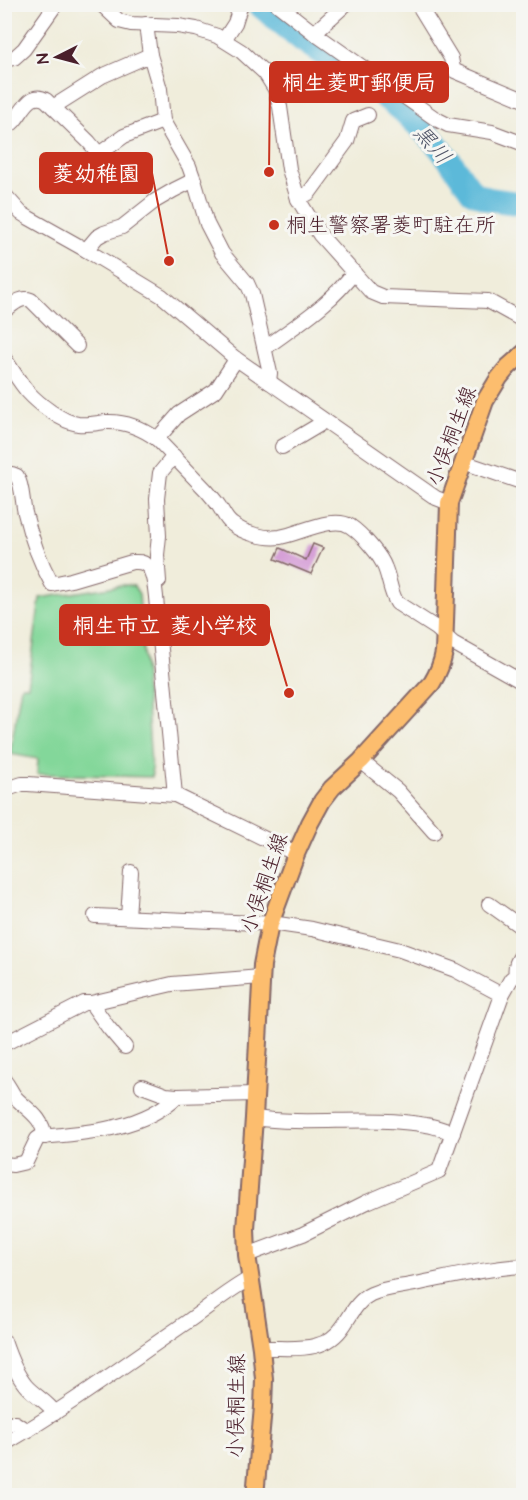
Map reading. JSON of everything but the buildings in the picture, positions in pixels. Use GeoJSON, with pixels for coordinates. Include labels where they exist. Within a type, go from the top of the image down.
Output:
{"type":"FeatureCollection","features":[{"type":"Feature","properties":{"kind":"main road","name":"小俣桐生線"},"geometry":{"type":"LineString","coordinates":[[255,1496],[264,1379],[247,1256],[246,1217],[254,1118],[261,977],[270,924],[296,854],[327,794],[432,683],[442,665],[449,503],[490,391],[508,367],[524,354]]}},
{"type":"Feature","properties":{"kind":"street"},"geometry":{"type":"LineString","coordinates":[[4,60],[14,58],[24,49],[56,4]]}},
{"type":"Feature","properties":{"kind":"street"},"geometry":{"type":"LineString","coordinates":[[101,4],[119,21],[131,24],[178,26],[217,36],[241,51],[265,73],[275,89],[280,107],[289,169],[298,199],[320,235],[371,292],[383,297],[488,301],[524,321]]}},
{"type":"Feature","properties":{"kind":"street"},"geometry":{"type":"LineString","coordinates":[[277,4],[314,33],[436,119],[448,125],[492,132],[524,144]]}},
{"type":"Feature","properties":{"kind":"street"},"geometry":{"type":"LineString","coordinates":[[314,33],[346,4]]}},
{"type":"Feature","properties":{"kind":"street"},"geometry":{"type":"LineString","coordinates":[[418,4],[451,57],[455,71],[524,100]]}},
{"type":"Feature","properties":{"kind":"street"},"geometry":{"type":"LineString","coordinates":[[224,40],[235,23],[239,6]]}},
{"type":"Feature","properties":{"kind":"street"},"geometry":{"type":"LineString","coordinates":[[146,24],[150,55],[160,89],[163,121],[189,166],[207,224],[222,253],[249,289],[265,348],[270,373],[269,382]]}},
{"type":"Feature","properties":{"kind":"street"},"geometry":{"type":"LineString","coordinates":[[53,107],[102,76],[150,55]]}},
{"type":"Feature","properties":{"kind":"street"},"geometry":{"type":"LineString","coordinates":[[4,129],[16,119],[30,100],[41,97],[99,154]]}},
{"type":"Feature","properties":{"kind":"street"},"geometry":{"type":"LineString","coordinates":[[298,199],[309,193],[347,141],[353,121],[368,115]]}},
{"type":"Feature","properties":{"kind":"street"},"geometry":{"type":"LineString","coordinates":[[74,172],[124,136],[163,121]]}},
{"type":"Feature","properties":{"kind":"street"},"geometry":{"type":"LineString","coordinates":[[87,250],[98,237],[122,227],[155,201],[194,180]]}},
{"type":"Feature","properties":{"kind":"street"},"geometry":{"type":"LineString","coordinates":[[4,194],[29,218],[162,296],[235,358],[436,498],[449,503]]}},
{"type":"Feature","properties":{"kind":"street"},"geometry":{"type":"LineString","coordinates":[[265,348],[318,310],[348,281],[354,272]]}},
{"type":"Feature","properties":{"kind":"street"},"geometry":{"type":"LineString","coordinates":[[4,311],[21,299],[31,300],[77,346]]}},
{"type":"Feature","properties":{"kind":"street"},"geometry":{"type":"LineString","coordinates":[[4,358],[28,393],[65,420],[81,424],[128,423],[157,440],[215,500],[232,525],[272,537],[286,536],[326,524],[349,525],[359,533],[385,566],[393,597],[397,603],[462,649],[524,683]]}},
{"type":"Feature","properties":{"kind":"street"},"geometry":{"type":"LineString","coordinates":[[157,440],[180,414],[216,390],[235,358]]}},
{"type":"Feature","properties":{"kind":"street"},"geometry":{"type":"LineString","coordinates":[[282,447],[315,428],[323,420]]}},
{"type":"Feature","properties":{"kind":"street"},"geometry":{"type":"LineString","coordinates":[[157,609],[160,587],[157,555],[159,536],[157,499],[160,473],[174,456]]}},
{"type":"Feature","properties":{"kind":"street"},"geometry":{"type":"LineString","coordinates":[[463,462],[524,483]]}},
{"type":"Feature","properties":{"kind":"street"},"geometry":{"type":"LineString","coordinates":[[4,475],[18,476],[30,533],[52,584],[132,561],[141,562],[149,568],[157,609],[175,795]]}},
{"type":"Feature","properties":{"kind":"street"},"geometry":{"type":"LineString","coordinates":[[360,760],[398,790],[434,832]]}},
{"type":"Feature","properties":{"kind":"street"},"geometry":{"type":"LineString","coordinates":[[4,790],[28,783],[175,795],[296,854]]}},
{"type":"Feature","properties":{"kind":"street"},"geometry":{"type":"LineString","coordinates":[[128,917],[131,872]]}},
{"type":"Feature","properties":{"kind":"street"},"geometry":{"type":"LineString","coordinates":[[489,904],[524,930]]}},
{"type":"Feature","properties":{"kind":"street"},"geometry":{"type":"LineString","coordinates":[[95,916],[270,924],[312,929],[400,950],[454,969],[502,995]]}},
{"type":"Feature","properties":{"kind":"street"},"geometry":{"type":"LineString","coordinates":[[247,1256],[303,1234],[367,1202],[439,1171],[502,995],[511,979],[520,976],[515,969],[524,951]]}},
{"type":"Feature","properties":{"kind":"street"},"geometry":{"type":"LineString","coordinates":[[4,1044],[84,1003],[172,984],[261,977]]}},
{"type":"Feature","properties":{"kind":"street"},"geometry":{"type":"LineString","coordinates":[[91,1003],[125,1047]]}},
{"type":"Feature","properties":{"kind":"street"},"geometry":{"type":"LineString","coordinates":[[4,1080],[17,1100],[40,1121],[45,1137]]}},
{"type":"Feature","properties":{"kind":"street"},"geometry":{"type":"LineString","coordinates":[[142,1086],[166,1095],[177,1096],[255,1094]]}},
{"type":"Feature","properties":{"kind":"street"},"geometry":{"type":"LineString","coordinates":[[4,1164],[13,1165],[26,1162],[40,1137],[88,1133],[118,1126],[151,1115],[172,1102],[177,1096]]}},
{"type":"Feature","properties":{"kind":"street"},"geometry":{"type":"LineString","coordinates":[[254,1118],[333,1122],[380,1121],[426,1125],[453,1132]]}},
{"type":"Feature","properties":{"kind":"street"},"geometry":{"type":"LineString","coordinates":[[261,1348],[322,1345],[336,1335],[362,1300],[379,1291],[490,1270],[524,1266]]}},
{"type":"Feature","properties":{"kind":"street"},"geometry":{"type":"LineString","coordinates":[[4,1444],[55,1413],[192,1319],[233,1287],[251,1278]]}},
{"type":"Feature","properties":{"kind":"street"},"geometry":{"type":"LineString","coordinates":[[4,1341],[19,1376],[27,1387],[51,1406],[55,1413]]}},
{"type":"Feature","properties":{"kind":"street"},"geometry":{"type":"LineString","coordinates":[[4,1423],[15,1424],[27,1431]]}},
{"type":"Feature","properties":{"kind":"green space"},"geometry":{"type":"Polygon","coordinates":[[[124,585],[134,586],[139,594],[152,777],[37,774],[38,759],[10,754],[21,686],[28,686],[40,598],[124,585]]]}},
{"type":"Feature","properties":{"kind":"water"},"geometry":{"type":"Polygon","coordinates":[[[5,510],[12,511],[10,533],[5,533],[5,510]]]}},
{"type":"Feature","properties":{"kind":"waterway","name":"黒川"},"geometry":{"type":"LineString","coordinates":[[258,4],[302,40],[372,87],[405,113],[433,140],[472,192],[488,199],[524,204]]}},
{"type":"Feature","properties":{"kind":"place","name":"桐生菱町郵便局"},"geometry":{"type":"Point","coordinates":[269,172]}},
{"type":"Feature","properties":{"kind":"place","name":"桐生警察署菱町駐在所"},"geometry":{"type":"Point","coordinates":[274,225]}},
{"type":"Feature","properties":{"kind":"place","name":"菱幼稚園"},"geometry":{"type":"Point","coordinates":[169,261]}},
{"type":"Feature","properties":{"kind":"place","name":"桐生市立 菱小学校"},"geometry":{"type":"Point","coordinates":[289,693]}}]}
